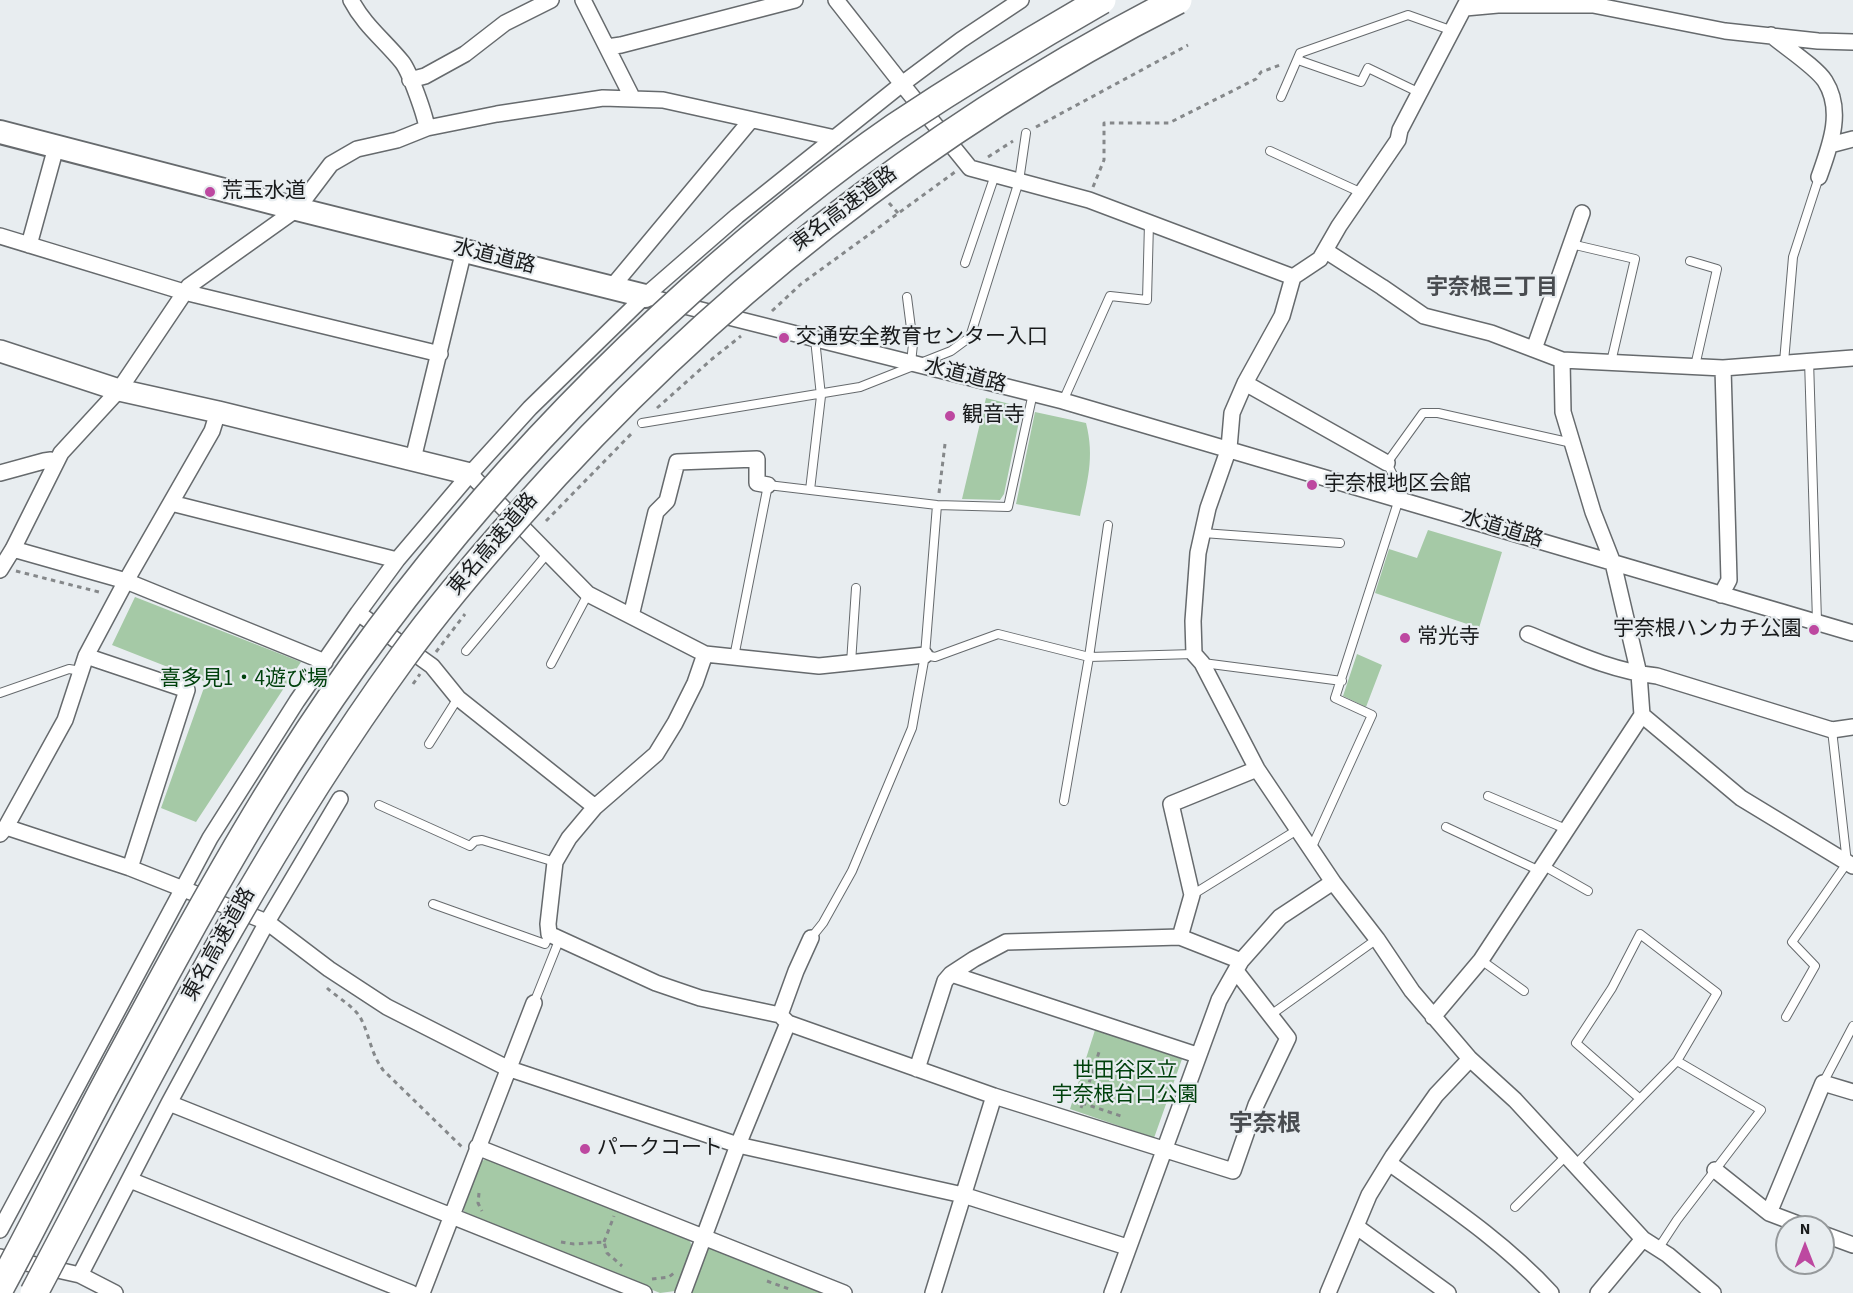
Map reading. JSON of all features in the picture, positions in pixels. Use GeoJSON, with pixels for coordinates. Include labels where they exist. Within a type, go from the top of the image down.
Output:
{"type":"FeatureCollection","features":[{"type":"Feature","properties":{"kind":"highway","name":"東名高速道路"},"geometry":{"type":"LineString","coordinates":[[0,1288],[104,1087],[208,898],[267,797],[349,674],[464,522],[592,383],[659,319],[800,198],[892,129],[1038,37],[1102,0]]}},
{"type":"Feature","properties":{"kind":"highway","name":"東名高速道路"},"geometry":{"type":"LineString","coordinates":[[34,1293],[194,991],[301,808],[403,656],[487,552],[557,472],[647,380],[753,284],[824,224],[927,148],[1014,93],[1127,26],[1179,0]]}},
{"type":"Feature","properties":{"kind":"main road","name":"水道道路"},"geometry":{"type":"LineString","coordinates":[[0,132],[645,296]]}},
{"type":"Feature","properties":{"kind":"street"},"geometry":{"type":"LineString","coordinates":[[351,0],[361,18],[404,64],[425,117],[427,128]]}},
{"type":"Feature","properties":{"kind":"street"},"geometry":{"type":"LineString","coordinates":[[410,80],[425,76],[465,54],[505,23],[551,0]]}},
{"type":"Feature","properties":{"kind":"street"},"geometry":{"type":"LineString","coordinates":[[583,0],[633,99]]}},
{"type":"Feature","properties":{"kind":"street"},"geometry":{"type":"LineString","coordinates":[[607,46],[621,45],[795,0]]}},
{"type":"Feature","properties":{"kind":"street"},"geometry":{"type":"LineString","coordinates":[[836,0],[970,168],[1089,200],[1293,277]]}},
{"type":"Feature","properties":{"kind":"street"},"geometry":{"type":"LineString","coordinates":[[0,1230],[210,838],[325,662],[397,560],[530,408],[645,296],[737,216],[902,84],[961,40],[1021,0]]}},
{"type":"Feature","properties":{"kind":"street"},"geometry":{"type":"LineString","coordinates":[[1713,1293],[1659,1249],[1643,1239],[1515,1100],[1470,1059],[1412,991],[1377,939],[1333,882],[1257,769],[1198,658],[1193,621],[1198,554],[1208,508],[1229,448],[1232,413],[1245,383],[1281,316],[1293,277],[1320,259],[1398,140],[1400,130],[1467,4],[1593,5],[1725,31],[1818,41],[1853,42]]}},
{"type":"Feature","properties":{"kind":"street"},"geometry":{"type":"LineString","coordinates":[[1771,35],[1824,80],[1833,99],[1834,123],[1820,177]]}},
{"type":"Feature","properties":{"kind":"street"},"geometry":{"type":"LineString","coordinates":[[1,569],[61,453],[118,390],[184,292],[202,276],[297,209],[331,164],[357,149],[397,140],[427,128],[497,114],[591,100],[633,99],[663,100],[835,138]]}},
{"type":"Feature","properties":{"kind":"street"},"geometry":{"type":"LineString","coordinates":[[611,288],[751,120]]}},
{"type":"Feature","properties":{"kind":"street"},"geometry":{"type":"LineString","coordinates":[[1830,145],[1853,139]]}},
{"type":"Feature","properties":{"kind":"street"},"geometry":{"type":"LineString","coordinates":[[29,245],[56,147]]}},
{"type":"Feature","properties":{"kind":"street"},"geometry":{"type":"LineString","coordinates":[[1534,349],[1582,213]]}},
{"type":"Feature","properties":{"kind":"street"},"geometry":{"type":"LineString","coordinates":[[0,236],[184,292],[440,354]]}},
{"type":"Feature","properties":{"kind":"street"},"geometry":{"type":"LineString","coordinates":[[413,459],[464,250]]}},
{"type":"Feature","properties":{"kind":"street"},"geometry":{"type":"LineString","coordinates":[[1326,251],[1424,316],[1491,333],[1562,360],[1722,368],[1853,358]]}},
{"type":"Feature","properties":{"kind":"street","name":"水道道路"},"geometry":{"type":"LineString","coordinates":[[645,296],[1063,400],[1853,633]]}},
{"type":"Feature","properties":{"kind":"street"},"geometry":{"type":"LineString","coordinates":[[0,351],[118,390],[218,412],[470,474],[588,594],[705,654],[819,666],[925,656]]}},
{"type":"Feature","properties":{"kind":"street"},"geometry":{"type":"LineString","coordinates":[[1433,1017],[1480,960],[1642,715],[1639,674],[1613,563],[1593,512],[1563,412],[1562,360]]}},
{"type":"Feature","properties":{"kind":"street"},"geometry":{"type":"LineString","coordinates":[[1721,595],[1729,580],[1722,368]]}},
{"type":"Feature","properties":{"kind":"street"},"geometry":{"type":"LineString","coordinates":[[1245,383],[1387,463]]}},
{"type":"Feature","properties":{"kind":"street"},"geometry":{"type":"LineString","coordinates":[[218,412],[212,432],[126,581],[86,656],[65,720],[3,830],[130,868],[267,922],[329,969],[387,1007],[507,1068],[738,1145],[963,1195],[1128,1247]]}},
{"type":"Feature","properties":{"kind":"street"},"geometry":{"type":"LineString","coordinates":[[631,616],[656,512],[667,501],[677,462],[757,459],[757,483],[768,485]]}},
{"type":"Feature","properties":{"kind":"street"},"geometry":{"type":"LineString","coordinates":[[0,473],[44,460],[51,460],[55,463]]}},
{"type":"Feature","properties":{"kind":"street"},"geometry":{"type":"LineString","coordinates":[[171,503],[397,560]]}},
{"type":"Feature","properties":{"kind":"street"},"geometry":{"type":"LineString","coordinates":[[13,549],[126,581],[325,662]]}},
{"type":"Feature","properties":{"kind":"street"},"geometry":{"type":"LineString","coordinates":[[358,613],[432,666],[458,698],[595,807]]}},
{"type":"Feature","properties":{"kind":"street"},"geometry":{"type":"LineString","coordinates":[[1528,634],[1606,666],[1657,676],[1832,730],[1853,727]]}},
{"type":"Feature","properties":{"kind":"street"},"geometry":{"type":"LineString","coordinates":[[705,654],[695,683],[657,754],[595,807],[568,838],[555,862],[548,924],[554,936],[656,983],[700,999],[784,1019],[917,1069],[994,1096],[1233,1171],[1256,1105],[1288,1038],[1238,966],[1180,937],[1006,942],[951,974],[945,981],[917,1069]]}},
{"type":"Feature","properties":{"kind":"street"},"geometry":{"type":"LineString","coordinates":[[86,656],[187,690],[130,868]]}},
{"type":"Feature","properties":{"kind":"street"},"geometry":{"type":"LineString","coordinates":[[1642,715],[1741,798],[1851,861]]}},
{"type":"Feature","properties":{"kind":"street"},"geometry":{"type":"LineString","coordinates":[[1180,937],[1192,895],[1171,804],[1257,769]]}},
{"type":"Feature","properties":{"kind":"street"},"geometry":{"type":"LineString","coordinates":[[80,1275],[169,1103],[267,922],[340,799]]}},
{"type":"Feature","properties":{"kind":"street"},"geometry":{"type":"LineString","coordinates":[[1112,1293],[1219,1000],[1238,966],[1280,917],[1333,882]]}},
{"type":"Feature","properties":{"kind":"street"},"geometry":{"type":"LineString","coordinates":[[683,1293],[784,1019],[795,971],[811,938]]}},
{"type":"Feature","properties":{"kind":"street"},"geometry":{"type":"LineString","coordinates":[[951,974],[1197,1055]]}},
{"type":"Feature","properties":{"kind":"street"},"geometry":{"type":"LineString","coordinates":[[422,1293],[534,1003]]}},
{"type":"Feature","properties":{"kind":"street"},"geometry":{"type":"LineString","coordinates":[[1328,1293],[1369,1195],[1436,1095],[1470,1059]]}},
{"type":"Feature","properties":{"kind":"street"},"geometry":{"type":"LineString","coordinates":[[1769,1213],[1823,1083],[1853,1092]]}},
{"type":"Feature","properties":{"kind":"street"},"geometry":{"type":"LineString","coordinates":[[937,1292],[963,1195],[994,1096]]}},
{"type":"Feature","properties":{"kind":"street"},"geometry":{"type":"LineString","coordinates":[[169,1103],[451,1216],[645,1286]]}},
{"type":"Feature","properties":{"kind":"street"},"geometry":{"type":"LineString","coordinates":[[475,1153],[704,1236],[844,1293]]}},
{"type":"Feature","properties":{"kind":"street"},"geometry":{"type":"LineString","coordinates":[[1389,1163],[1485,1231],[1534,1274],[1551,1293]]}},
{"type":"Feature","properties":{"kind":"street"},"geometry":{"type":"LineString","coordinates":[[1715,1170],[1769,1213],[1775,1215]]}},
{"type":"Feature","properties":{"kind":"street"},"geometry":{"type":"LineString","coordinates":[[129,1180],[411,1293]]}},
{"type":"Feature","properties":{"kind":"street"},"geometry":{"type":"LineString","coordinates":[[1357,1227],[1448,1293]]}},
{"type":"Feature","properties":{"kind":"street"},"geometry":{"type":"LineString","coordinates":[[1835,1238],[1853,1245]]}},
{"type":"Feature","properties":{"kind":"street"},"geometry":{"type":"LineString","coordinates":[[1598,1293],[1643,1239]]}},
{"type":"Feature","properties":{"kind":"street"},"geometry":{"type":"LineString","coordinates":[[0,1257],[80,1275],[115,1293]]}},
{"type":"Feature","properties":{"kind":"lane"},"geometry":{"type":"LineString","coordinates":[[1281,97],[1300,53],[1408,15],[1453,32]]}},
{"type":"Feature","properties":{"kind":"lane"},"geometry":{"type":"LineString","coordinates":[[1298,60],[1361,82],[1368,69],[1420,93]]}},
{"type":"Feature","properties":{"kind":"lane"},"geometry":{"type":"LineString","coordinates":[[642,423],[860,387],[951,351],[970,337],[1019,181],[1026,133]]}},
{"type":"Feature","properties":{"kind":"lane"},"geometry":{"type":"LineString","coordinates":[[1270,151],[1362,193]]}},
{"type":"Feature","properties":{"kind":"lane"},"geometry":{"type":"LineString","coordinates":[[964,263],[995,175]]}},
{"type":"Feature","properties":{"kind":"lane"},"geometry":{"type":"LineString","coordinates":[[1784,362],[1793,257],[1820,177]]}},
{"type":"Feature","properties":{"kind":"lane"},"geometry":{"type":"LineString","coordinates":[[1063,400],[1110,296],[1147,300],[1149,223]]}},
{"type":"Feature","properties":{"kind":"lane"},"geometry":{"type":"LineString","coordinates":[[1571,244],[1635,259],[1611,362]]}},
{"type":"Feature","properties":{"kind":"lane"},"geometry":{"type":"LineString","coordinates":[[1690,261],[1717,269],[1695,366]]}},
{"type":"Feature","properties":{"kind":"lane"},"geometry":{"type":"LineString","coordinates":[[907,297],[914,344],[914,364]]}},
{"type":"Feature","properties":{"kind":"lane"},"geometry":{"type":"LineString","coordinates":[[810,490],[821,393],[815,339]]}},
{"type":"Feature","properties":{"kind":"lane"},"geometry":{"type":"LineString","coordinates":[[1809,360],[1817,621]]}},
{"type":"Feature","properties":{"kind":"lane"},"geometry":{"type":"LineString","coordinates":[[734,657],[768,485],[1008,507],[1033,393]]}},
{"type":"Feature","properties":{"kind":"lane"},"geometry":{"type":"LineString","coordinates":[[1311,849],[1372,715],[1335,698],[1399,499],[1400,489],[1387,463],[1423,413],[1438,413],[1572,443]]}},
{"type":"Feature","properties":{"kind":"lane"},"geometry":{"type":"LineString","coordinates":[[811,938],[823,923],[852,871],[912,728],[925,656],[938,501]]}},
{"type":"Feature","properties":{"kind":"lane"},"geometry":{"type":"LineString","coordinates":[[1064,801],[1089,657],[1108,525]]}},
{"type":"Feature","properties":{"kind":"lane"},"geometry":{"type":"LineString","coordinates":[[1203,533],[1340,543]]}},
{"type":"Feature","properties":{"kind":"lane"},"geometry":{"type":"LineString","coordinates":[[466,651],[547,554]]}},
{"type":"Feature","properties":{"kind":"lane"},"geometry":{"type":"LineString","coordinates":[[850,663],[856,588]]}},
{"type":"Feature","properties":{"kind":"lane"},"geometry":{"type":"LineString","coordinates":[[551,664],[588,594]]}},
{"type":"Feature","properties":{"kind":"lane"},"geometry":{"type":"LineString","coordinates":[[925,656],[934,657],[998,634],[1089,657],[1198,658],[1341,681]]}},
{"type":"Feature","properties":{"kind":"lane"},"geometry":{"type":"LineString","coordinates":[[0,693],[69,669],[81,671]]}},
{"type":"Feature","properties":{"kind":"lane"},"geometry":{"type":"LineString","coordinates":[[429,744],[458,698]]}},
{"type":"Feature","properties":{"kind":"lane"},"geometry":{"type":"LineString","coordinates":[[1786,1017],[1815,966],[1792,942],[1851,861],[1832,730]]}},
{"type":"Feature","properties":{"kind":"lane"},"geometry":{"type":"LineString","coordinates":[[1488,796],[1566,829]]}},
{"type":"Feature","properties":{"kind":"lane"},"geometry":{"type":"LineString","coordinates":[[379,805],[470,846],[475,841],[482,840],[555,862]]}},
{"type":"Feature","properties":{"kind":"lane"},"geometry":{"type":"LineString","coordinates":[[1446,827],[1542,868],[1588,891]]}},
{"type":"Feature","properties":{"kind":"lane"},"geometry":{"type":"LineString","coordinates":[[1192,895],[1297,830]]}},
{"type":"Feature","properties":{"kind":"lane"},"geometry":{"type":"LineString","coordinates":[[433,904],[545,944],[554,936]]}},
{"type":"Feature","properties":{"kind":"lane"},"geometry":{"type":"LineString","coordinates":[[1515,1207],[1640,1098],[1677,1061],[1717,993],[1640,934],[1612,988],[1576,1043],[1640,1098]]}},
{"type":"Feature","properties":{"kind":"lane"},"geometry":{"type":"LineString","coordinates":[[534,1003],[554,936]]}},
{"type":"Feature","properties":{"kind":"lane"},"geometry":{"type":"LineString","coordinates":[[1272,1014],[1377,939]]}},
{"type":"Feature","properties":{"kind":"lane"},"geometry":{"type":"LineString","coordinates":[[1480,960],[1524,991]]}},
{"type":"Feature","properties":{"kind":"lane"},"geometry":{"type":"LineString","coordinates":[[1823,1083],[1853,1026]]}},
{"type":"Feature","properties":{"kind":"lane"},"geometry":{"type":"LineString","coordinates":[[1659,1249],[1677,1220],[1761,1110],[1677,1061]]}},
{"type":"Feature","properties":{"kind":"path"},"geometry":{"type":"LineString","coordinates":[[1089,200],[1104,159],[1104,123],[1169,123],[1256,79],[1261,72],[1298,60]]}},
{"type":"Feature","properties":{"kind":"path"},"geometry":{"type":"LineString","coordinates":[[938,501],[945,444]]}},
{"type":"Feature","properties":{"kind":"path"},"geometry":{"type":"LineString","coordinates":[[1,569],[118,596]]}},
{"type":"Feature","properties":{"kind":"path"},"geometry":{"type":"LineString","coordinates":[[322,984],[358,1014],[366,1030],[374,1058],[383,1070],[475,1153]]}},
{"type":"Feature","properties":{"kind":"path"},"geometry":{"type":"LineString","coordinates":[[1076,1120],[1100,1049]]}},
{"type":"Feature","properties":{"kind":"path"},"geometry":{"type":"LineString","coordinates":[[1083,1103],[1124,1117]]}},
{"type":"Feature","properties":{"kind":"path"},"geometry":{"type":"LineString","coordinates":[[466,1176],[483,1182],[478,1203],[480,1210],[490,1214]]}},
{"type":"Feature","properties":{"kind":"path"},"geometry":{"type":"LineString","coordinates":[[619,1204],[604,1242],[607,1253],[627,1270]]}},
{"type":"Feature","properties":{"kind":"path"},"geometry":{"type":"LineString","coordinates":[[559,1241],[574,1244],[604,1242]]}},
{"type":"Feature","properties":{"kind":"path"},"geometry":{"type":"LineString","coordinates":[[645,1286],[669,1277],[680,1268],[682,1262],[693,1267]]}},
{"type":"Feature","properties":{"kind":"green space"},"geometry":{"type":"Polygon","coordinates":[[[986,398],[1022,407],[1004,494],[1000,500],[962,499],[986,398]]]}},
{"type":"Feature","properties":{"kind":"green space"},"geometry":{"type":"Polygon","coordinates":[[[1035,412],[1086,423],[1090,459],[1080,516],[1016,504],[1035,412]]]}},
{"type":"Feature","properties":{"kind":"green space"},"geometry":{"type":"Polygon","coordinates":[[[1428,530],[1502,552],[1479,628],[1375,593],[1389,549],[1417,558],[1428,530]]]}},
{"type":"Feature","properties":{"kind":"green space","name":"喜多見1・4遊び場"},"geometry":{"type":"Polygon","coordinates":[[[135,597],[301,662],[196,822],[161,808],[206,682],[112,645],[135,597]]]}},
{"type":"Feature","properties":{"kind":"green space"},"geometry":{"type":"Polygon","coordinates":[[[1357,654],[1382,665],[1366,707],[1343,696],[1357,654]]]}},
{"type":"Feature","properties":{"kind":"green space","name":"世田谷区立 宇奈根台口公園"},"geometry":{"type":"Polygon","coordinates":[[[1095,1030],[1182,1059],[1154,1138],[1070,1109],[1095,1030]]]}},
{"type":"Feature","properties":{"kind":"green space"},"geometry":{"type":"Polygon","coordinates":[[[488,1158],[688,1237],[692,1246],[675,1291],[660,1293],[465,1214],[462,1204],[480,1162],[488,1158]]]}},
{"type":"Feature","properties":{"kind":"green space"},"geometry":{"type":"Polygon","coordinates":[[[714,1247],[827,1293],[688,1293],[704,1250],[714,1247]]]}},
{"type":"Feature","properties":{"kind":"place","name":"荒玉水道"},"geometry":{"type":"Point","coordinates":[210,192]}},
{"type":"Feature","properties":{"kind":"place","name":"交通安全教育センター入口"},"geometry":{"type":"Point","coordinates":[784,338]}},
{"type":"Feature","properties":{"kind":"place","name":"観音寺"},"geometry":{"type":"Point","coordinates":[950,416]}},
{"type":"Feature","properties":{"kind":"place","name":"宇奈根地区会館"},"geometry":{"type":"Point","coordinates":[1312,485]}},
{"type":"Feature","properties":{"kind":"place","name":"宇奈根ハンカチ公園"},"geometry":{"type":"Point","coordinates":[1814,630]}},
{"type":"Feature","properties":{"kind":"place","name":"常光寺"},"geometry":{"type":"Point","coordinates":[1405,638]}},
{"type":"Feature","properties":{"kind":"place","name":"パークコート"},"geometry":{"type":"Point","coordinates":[585,1149]}},
{"type":"Feature","properties":{"kind":"district","name":"宇奈根三丁目"},"geometry":{"type":"Point","coordinates":[1492,289]}},
{"type":"Feature","properties":{"kind":"district","name":"宇奈根"},"geometry":{"type":"Point","coordinates":[1265,1126]}}]}
